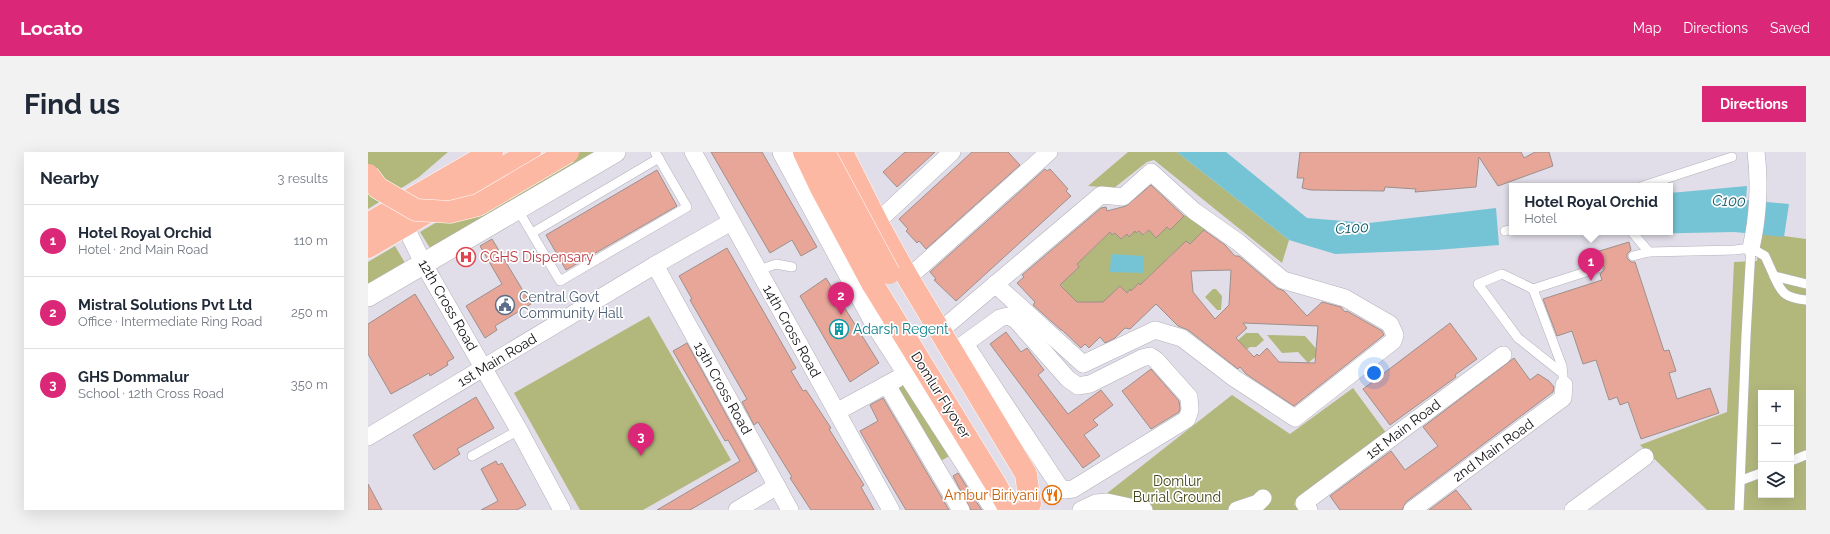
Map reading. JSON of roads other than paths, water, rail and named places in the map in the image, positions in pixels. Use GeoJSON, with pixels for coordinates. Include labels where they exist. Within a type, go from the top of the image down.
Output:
{"type":"FeatureCollection","features":[{"type":"Feature","properties":{"kind":"main road"},"geometry":{"type":"LineString","coordinates":[[422,194],[465,152]]}},
{"type":"Feature","properties":{"kind":"main road"},"geometry":{"type":"LineString","coordinates":[[369,221],[422,194],[492,152]]}},
{"type":"Feature","properties":{"kind":"main road"},"geometry":{"type":"LineString","coordinates":[[368,248],[530,152]]}},
{"type":"Feature","properties":{"kind":"main road"},"geometry":{"type":"LineString","coordinates":[[368,175],[378,188],[416,210],[450,212],[478,205],[568,152]]}},
{"type":"Feature","properties":{"kind":"main road","name":"Domlur Flyover"},"geometry":{"type":"LineString","coordinates":[[804,152],[821,188],[890,278],[1032,507]]}},
{"type":"Feature","properties":{"kind":"main road","name":"Domlur Flyover"},"geometry":{"type":"LineString","coordinates":[[824,152],[992,478],[1010,510]]}},
{"type":"Feature","properties":{"kind":"main road"},"geometry":{"type":"LineString","coordinates":[[842,152],[877,222],[890,278],[940,331],[959,348],[1026,474],[1032,507]]}},
{"type":"Feature","properties":{"kind":"street"},"geometry":{"type":"LineString","coordinates":[[368,296],[423,263],[518,210],[615,152]]}},
{"type":"Feature","properties":{"kind":"street","name":"14th Cross Road"},"geometry":{"type":"LineString","coordinates":[[693,152],[892,510]]}},
{"type":"Feature","properties":{"kind":"street"},"geometry":{"type":"LineString","coordinates":[[783,152],[876,324],[991,502],[1005,510]]}},
{"type":"Feature","properties":{"kind":"street"},"geometry":{"type":"LineString","coordinates":[[877,222],[952,152]]}},
{"type":"Feature","properties":{"kind":"street"},"geometry":{"type":"LineString","coordinates":[[890,278],[1049,152]]}},
{"type":"Feature","properties":{"kind":"street"},"geometry":{"type":"LineString","coordinates":[[1753,240],[1757,190],[1756,152]]}},
{"type":"Feature","properties":{"kind":"street"},"geometry":{"type":"LineString","coordinates":[[940,331],[995,284],[1101,195],[1123,197],[1151,172],[1194,211],[1238,242],[1283,280],[1346,298],[1390,324],[1395,335],[1393,341],[1295,418],[1234,378],[1182,338],[1155,330],[1083,364],[995,284]]}},
{"type":"Feature","properties":{"kind":"street","name":"1st Main Road"},"geometry":{"type":"LineString","coordinates":[[368,437],[655,265],[731,222]]}},
{"type":"Feature","properties":{"kind":"street","name":"12th Cross Road"},"geometry":{"type":"LineString","coordinates":[[405,226],[423,263],[519,430],[562,510]]}},
{"type":"Feature","properties":{"kind":"street","name":"13th Cross Road"},"geometry":{"type":"LineString","coordinates":[[655,265],[790,510]]}},
{"type":"Feature","properties":{"kind":"street"},"geometry":{"type":"LineString","coordinates":[[1008,316],[1016,320],[1068,379],[1078,386],[1090,384],[1142,358],[1150,356],[1156,360],[1188,397],[1190,410],[1187,419],[1073,489],[1064,490],[1059,486],[959,348],[1000,318],[1008,316]]}},
{"type":"Feature","properties":{"kind":"street","name":"1st Main Road"},"geometry":{"type":"LineString","coordinates":[[1306,506],[1503,355]]}},
{"type":"Feature","properties":{"kind":"street"},"geometry":{"type":"LineString","coordinates":[[838,411],[908,374]]}},
{"type":"Feature","properties":{"kind":"street","name":"2nd Main Road"},"geometry":{"type":"LineString","coordinates":[[1412,510],[1563,398],[1563,379]]}},
{"type":"Feature","properties":{"kind":"street"},"geometry":{"type":"LineString","coordinates":[[887,385],[961,510]]}},
{"type":"Feature","properties":{"kind":"street"},"geometry":{"type":"LineString","coordinates":[[1573,510],[1645,457]]}},
{"type":"Feature","properties":{"kind":"street"},"geometry":{"type":"LineString","coordinates":[[737,510],[777,486]]}},
{"type":"Feature","properties":{"kind":"street"},"geometry":{"type":"LineString","coordinates":[[1237,510],[1258,503],[1263,498]]}},
{"type":"Feature","properties":{"kind":"street"},"geometry":{"type":"LineString","coordinates":[[1080,510],[1096,502],[1106,502],[1144,510]]}},
{"type":"Feature","properties":{"kind":"lane"},"geometry":{"type":"LineString","coordinates":[[518,210],[560,281],[688,207],[657,155],[532,233]]}},
{"type":"Feature","properties":{"kind":"lane"},"geometry":{"type":"LineString","coordinates":[[1652,183],[1732,157]]}},
{"type":"Feature","properties":{"kind":"lane"},"geometry":{"type":"LineString","coordinates":[[1635,235],[1649,252]]}},
{"type":"Feature","properties":{"kind":"lane"},"geometry":{"type":"LineString","coordinates":[[1633,256],[1649,252],[1735,250],[1753,240]]}},
{"type":"Feature","properties":{"kind":"lane"},"geometry":{"type":"LineString","coordinates":[[1753,240],[1765,256],[1779,289],[1790,298],[1806,300]]}},
{"type":"Feature","properties":{"kind":"lane"},"geometry":{"type":"LineString","coordinates":[[1739,510],[1742,480],[1746,343],[1753,240]]}},
{"type":"Feature","properties":{"kind":"lane"},"geometry":{"type":"LineString","coordinates":[[759,270],[776,264],[792,267]]}},
{"type":"Feature","properties":{"kind":"lane"},"geometry":{"type":"LineString","coordinates":[[1533,289],[1598,268]]}},
{"type":"Feature","properties":{"kind":"lane"},"geometry":{"type":"LineString","coordinates":[[1502,274],[1533,289],[1562,366],[1563,379],[1518,338],[1478,284],[1502,274]]}},
{"type":"Feature","properties":{"kind":"lane"},"geometry":{"type":"LineString","coordinates":[[1774,276],[1806,284]]}},
{"type":"Feature","properties":{"kind":"lane"},"geometry":{"type":"LineString","coordinates":[[472,456],[519,430]]}},
{"type":"Feature","properties":{"kind":"lane"},"geometry":{"type":"LineString","coordinates":[[1794,460],[1806,455]]}},
{"type":"Feature","properties":{"kind":"lane"},"geometry":{"type":"LineString","coordinates":[[1742,480],[1758,474]]}},
{"type":"Feature","properties":{"kind":"water","name":"C100"},"geometry":{"type":"Polygon","coordinates":[[[1177,152],[1226,152],[1307,218],[1369,223],[1496,208],[1499,245],[1436,250],[1335,254],[1289,240],[1177,152]]]}},
{"type":"Feature","properties":{"kind":"water","name":"C100"},"geometry":{"type":"Polygon","coordinates":[[[1747,186],[1746,200],[1789,204],[1784,237],[1734,232],[1673,233],[1673,193],[1747,186]]]}},
{"type":"Feature","properties":{"kind":"water"},"geometry":{"type":"Polygon","coordinates":[[[1111,254],[1144,256],[1144,273],[1110,272],[1111,254]]]}},
{"type":"Feature","properties":{"kind":"place","name":"CGHS Dispensary"},"geometry":{"type":"Point","coordinates":[466,257]}},
{"type":"Feature","properties":{"kind":"place","name":"Hotel Royal Orchid"},"geometry":{"type":"Point","coordinates":[1591,281]}},
{"type":"Feature","properties":{"kind":"place","name":"Central Govt Community Hall"},"geometry":{"type":"Point","coordinates":[505,305]}},
{"type":"Feature","properties":{"kind":"place","name":"Mistral Solutions Pvt Ltd"},"geometry":{"type":"Point","coordinates":[841,315]}},
{"type":"Feature","properties":{"kind":"place","name":"Adarsh Regent"},"geometry":{"type":"Point","coordinates":[839,329]}},
{"type":"Feature","properties":{"kind":"place","name":"GHS Dommalur"},"geometry":{"type":"Point","coordinates":[641,456]}},
{"type":"Feature","properties":{"kind":"place","name":"Ambur Biriyani"},"geometry":{"type":"Point","coordinates":[1052,495]}},
{"type":"Feature","properties":{"kind":"park label","name":"Domlur Burial Ground"},"geometry":{"type":"Point","coordinates":[1177,490]}}]}
